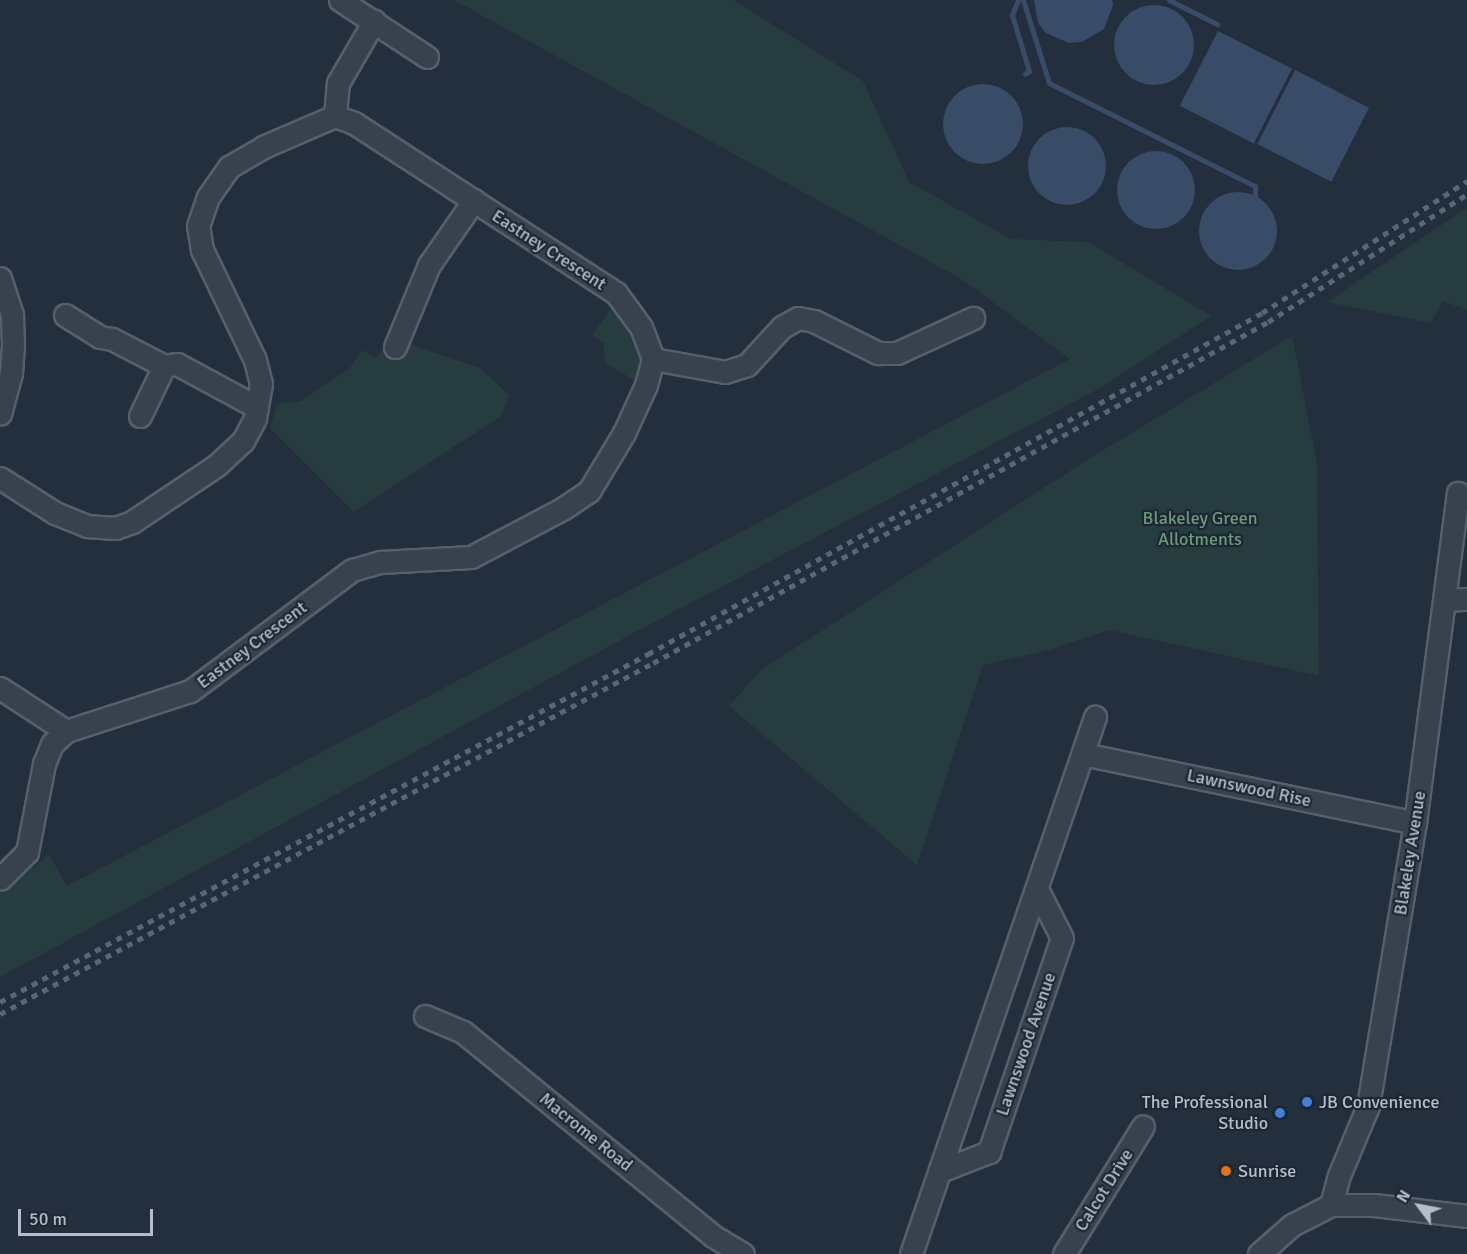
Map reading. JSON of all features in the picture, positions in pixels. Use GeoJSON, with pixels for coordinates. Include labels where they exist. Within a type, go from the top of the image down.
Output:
{"type":"FeatureCollection","features":[{"type":"Feature","properties":{"kind":"street"},"geometry":{"type":"LineString","coordinates":[[340,0],[427,57]]}},
{"type":"Feature","properties":{"kind":"street"},"geometry":{"type":"LineString","coordinates":[[0,478],[55,513],[87,526],[115,528],[132,522],[217,465],[243,441],[257,407],[261,384],[255,360],[202,250],[198,226],[208,197],[229,168],[263,147],[335,116],[338,83],[374,21]]}},
{"type":"Feature","properties":{"kind":"street","name":"Eastney Crescent"},"geometry":{"type":"LineString","coordinates":[[66,731],[190,691],[352,570],[380,562],[471,557],[564,508],[589,491],[624,433],[646,386],[653,359],[641,327],[616,293],[354,123],[335,116]]}},
{"type":"Feature","properties":{"kind":"street"},"geometry":{"type":"LineString","coordinates":[[395,347],[429,265],[474,200]]}},
{"type":"Feature","properties":{"kind":"street"},"geometry":{"type":"LineString","coordinates":[[0,278],[12,316],[12,345],[10,374],[0,414]]}},
{"type":"Feature","properties":{"kind":"street"},"geometry":{"type":"LineString","coordinates":[[65,315],[100,337],[112,339],[164,366],[177,364],[257,407]]}},
{"type":"Feature","properties":{"kind":"street"},"geometry":{"type":"LineString","coordinates":[[653,359],[724,372],[747,365],[782,327],[798,318],[814,321],[878,352],[897,353],[973,318]]}},
{"type":"Feature","properties":{"kind":"street"},"geometry":{"type":"LineString","coordinates":[[140,416],[164,366]]}},
{"type":"Feature","properties":{"kind":"street","name":"Blakeley Avenue"},"geometry":{"type":"LineString","coordinates":[[1331,1205],[1338,1178],[1368,1106],[1415,822],[1457,599],[1458,493]]}},
{"type":"Feature","properties":{"kind":"street"},"geometry":{"type":"LineString","coordinates":[[0,688],[66,731],[52,744],[44,764],[27,852],[0,879]]}},
{"type":"Feature","properties":{"kind":"street"},"geometry":{"type":"LineString","coordinates":[[911,1254],[1095,717]]}},
{"type":"Feature","properties":{"kind":"street","name":"Lawnswood Rise"},"geometry":{"type":"LineString","coordinates":[[1083,754],[1415,822]]}},
{"type":"Feature","properties":{"kind":"street","name":"Lawnswood Avenue"},"geometry":{"type":"LineString","coordinates":[[940,1171],[989,1152],[1055,961],[1062,938],[1037,889]]}},
{"type":"Feature","properties":{"kind":"street","name":"Macrome Road"},"geometry":{"type":"LineString","coordinates":[[425,1016],[463,1032],[713,1236],[743,1254]]}},
{"type":"Feature","properties":{"kind":"street","name":"Calcot Drive"},"geometry":{"type":"LineString","coordinates":[[1064,1254],[1143,1126]]}},
{"type":"Feature","properties":{"kind":"street"},"geometry":{"type":"LineString","coordinates":[[1259,1254],[1292,1225],[1331,1205],[1374,1205],[1467,1216]]}},
{"type":"Feature","properties":{"kind":"green space"},"geometry":{"type":"Polygon","coordinates":[[[454,0],[733,0],[863,81],[909,182],[1011,239],[1088,242],[1211,316],[1100,388],[628,636],[0,977],[0,892],[49,855],[67,886],[1070,359],[963,280],[454,0]]]}},
{"type":"Feature","properties":{"kind":"green space"},"geometry":{"type":"Polygon","coordinates":[[[1467,208],[1467,310],[1443,301],[1431,323],[1327,302],[1467,208]]]}},
{"type":"Feature","properties":{"kind":"green space"},"geometry":{"type":"Polygon","coordinates":[[[613,305],[637,332],[642,358],[636,381],[605,363],[604,343],[592,336],[613,305]]]}},
{"type":"Feature","properties":{"kind":"green space","name":"Blakeley Green Allotments"},"geometry":{"type":"Polygon","coordinates":[[[1292,336],[1317,463],[1319,676],[1109,630],[1048,650],[983,665],[917,865],[729,706],[761,670],[1084,462],[1292,336]]]}},
{"type":"Feature","properties":{"kind":"green space"},"geometry":{"type":"Polygon","coordinates":[[[390,337],[480,368],[509,395],[501,416],[354,512],[270,428],[277,404],[300,401],[349,369],[362,350],[376,358],[390,337]]]}},
{"type":"Feature","properties":{"kind":"water"},"geometry":{"type":"Polygon","coordinates":[[[1034,0],[1112,0],[1113,5],[1104,29],[1082,42],[1069,43],[1046,33],[1038,23],[1034,0]]]}},
{"type":"Feature","properties":{"kind":"water"},"geometry":{"type":"Polygon","coordinates":[[[1154,5],[1169,8],[1182,17],[1191,30],[1194,45],[1191,60],[1182,73],[1169,82],[1154,85],[1139,82],[1126,73],[1117,60],[1114,45],[1117,30],[1126,17],[1139,8],[1154,5]]]}},
{"type":"Feature","properties":{"kind":"water"},"geometry":{"type":"Polygon","coordinates":[[[1218,31],[1292,69],[1254,144],[1180,106],[1218,31]]]}},
{"type":"Feature","properties":{"kind":"water"},"geometry":{"type":"Polygon","coordinates":[[[1295,70],[1369,108],[1331,182],[1257,144],[1295,70]]]}},
{"type":"Feature","properties":{"kind":"water"},"geometry":{"type":"Polygon","coordinates":[[[983,84],[998,87],[1011,96],[1020,109],[1023,124],[1020,139],[1011,152],[998,161],[983,164],[968,161],[955,152],[946,139],[943,124],[946,109],[955,96],[968,87],[983,84]]]}},
{"type":"Feature","properties":{"kind":"water"},"geometry":{"type":"Polygon","coordinates":[[[1067,127],[1082,130],[1095,138],[1103,151],[1106,166],[1103,181],[1095,194],[1082,202],[1067,205],[1052,202],[1039,194],[1031,181],[1028,166],[1031,151],[1039,138],[1052,130],[1067,127]]]}},
{"type":"Feature","properties":{"kind":"water"},"geometry":{"type":"Polygon","coordinates":[[[1156,151],[1171,154],[1184,162],[1192,175],[1195,190],[1192,205],[1184,218],[1171,226],[1156,229],[1141,226],[1128,218],[1120,205],[1117,190],[1120,175],[1128,162],[1141,154],[1156,151]]]}},
{"type":"Feature","properties":{"kind":"water"},"geometry":{"type":"Polygon","coordinates":[[[1230,192],[1246,192],[1260,198],[1271,209],[1277,223],[1277,239],[1271,253],[1260,264],[1246,270],[1230,270],[1216,264],[1205,253],[1199,239],[1199,223],[1205,209],[1216,198],[1230,192]]]}},
{"type":"Feature","properties":{"kind":"waterway"},"geometry":{"type":"LineString","coordinates":[[1018,0],[1012,15],[1029,71],[1025,74]]}},
{"type":"Feature","properties":{"kind":"waterway"},"geometry":{"type":"LineString","coordinates":[[1023,0],[1049,83],[1255,186],[1255,196]]}},
{"type":"Feature","properties":{"kind":"waterway"},"geometry":{"type":"LineString","coordinates":[[1169,0],[1217,24]]}},
{"type":"Feature","properties":{"kind":"railway"},"geometry":{"type":"LineString","coordinates":[[0,1002],[648,654],[1262,313],[1467,181]]}},
{"type":"Feature","properties":{"kind":"railway"},"geometry":{"type":"LineString","coordinates":[[0,1014],[653,663],[1268,322],[1467,194]]}},
{"type":"Feature","properties":{"kind":"place","name":"JB Convenience"},"geometry":{"type":"Point","coordinates":[1307,1102]}},
{"type":"Feature","properties":{"kind":"place","name":"The Professional Studio"},"geometry":{"type":"Point","coordinates":[1280,1113]}},
{"type":"Feature","properties":{"kind":"place","name":"Sunrise"},"geometry":{"type":"Point","coordinates":[1226,1171]}}]}
